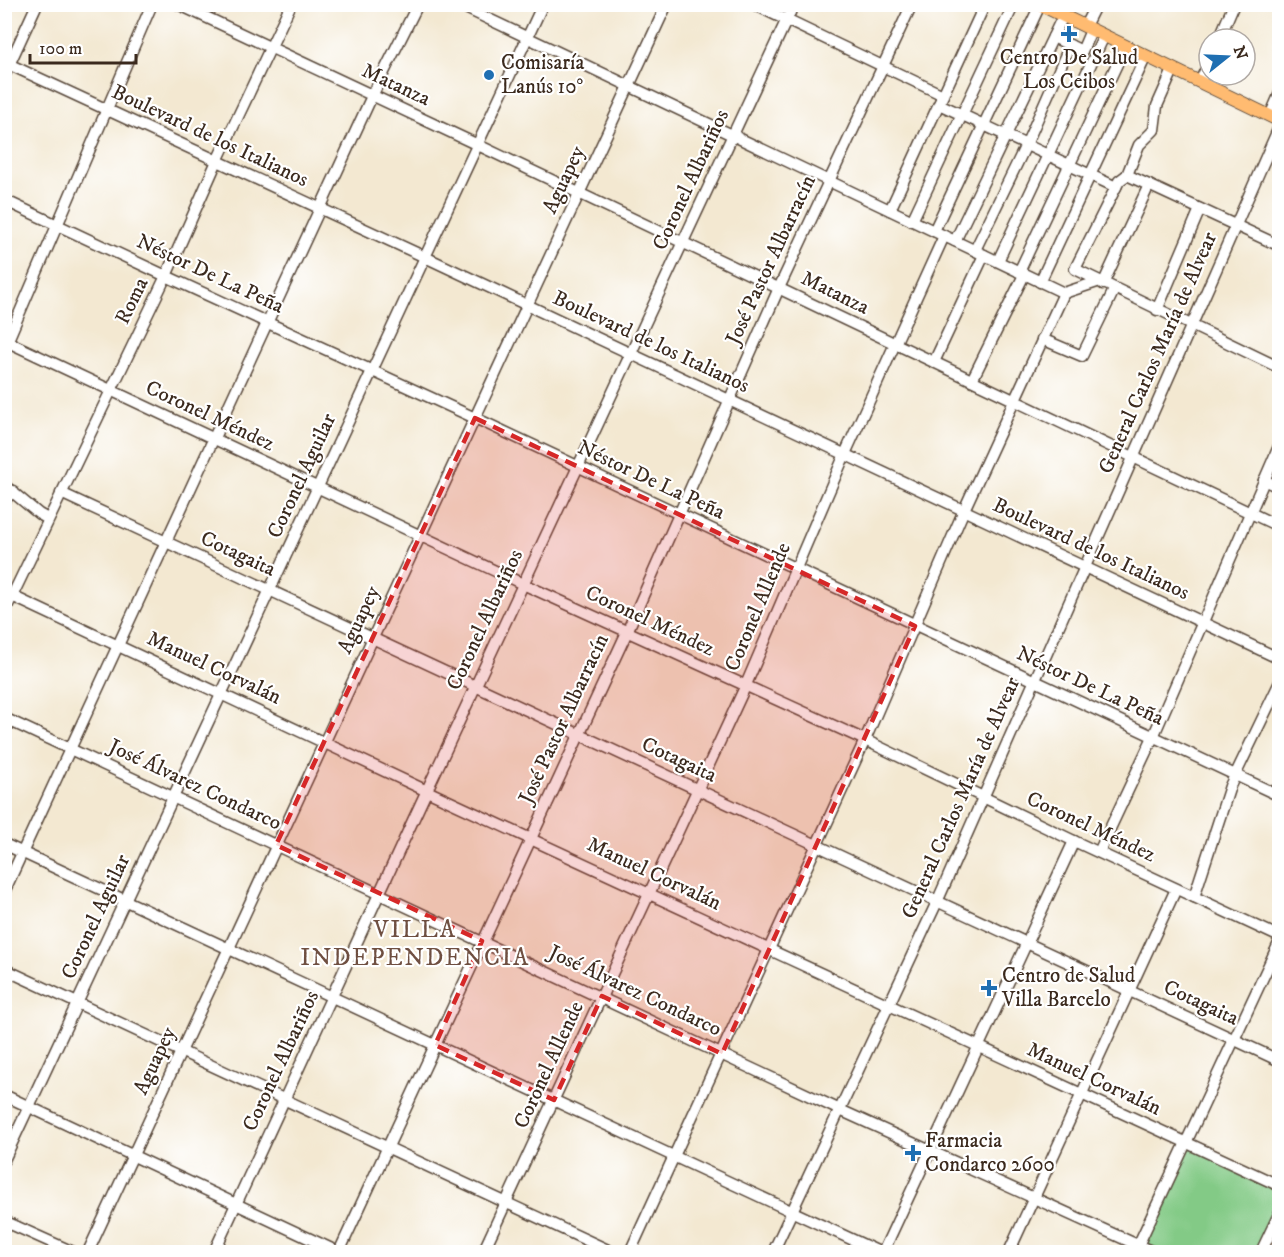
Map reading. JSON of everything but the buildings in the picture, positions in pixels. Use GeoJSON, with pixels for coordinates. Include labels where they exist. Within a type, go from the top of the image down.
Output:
{"type":"FeatureCollection","features":[{"type":"Feature","properties":{"kind":"main road"},"geometry":{"type":"LineString","coordinates":[[1040,5],[1197,81]]}},
{"type":"Feature","properties":{"kind":"main road"},"geometry":{"type":"LineString","coordinates":[[1210,87],[1276,121]]}},
{"type":"Feature","properties":{"kind":"street"},"geometry":{"type":"LineString","coordinates":[[4,76],[7,63],[37,4]]}},
{"type":"Feature","properties":{"kind":"street"},"geometry":{"type":"LineString","coordinates":[[5,343],[152,4]]}},
{"type":"Feature","properties":{"kind":"street","name":"Matanza"},"geometry":{"type":"LineString","coordinates":[[178,4],[1280,527]]}},
{"type":"Feature","properties":{"kind":"street","name":"Roma"},"geometry":{"type":"LineString","coordinates":[[4,613],[166,276],[291,4]]}},
{"type":"Feature","properties":{"kind":"street"},"geometry":{"type":"LineString","coordinates":[[4,892],[372,96],[418,4]]}},
{"type":"Feature","properties":{"kind":"street"},"geometry":{"type":"LineString","coordinates":[[458,4],[732,137],[1064,293],[1100,283],[1149,185]]}},
{"type":"Feature","properties":{"kind":"street","name":"Coronel Aguilar"},"geometry":{"type":"LineString","coordinates":[[4,1160],[543,4]]}},
{"type":"Feature","properties":{"kind":"street","name":"Aguapey"},"geometry":{"type":"LineString","coordinates":[[88,1252],[667,4]]}},
{"type":"Feature","properties":{"kind":"street"},"geometry":{"type":"LineString","coordinates":[[753,4],[883,66],[961,114],[1116,187]]}},
{"type":"Feature","properties":{"kind":"street","name":"Coronel Albariños"},"geometry":{"type":"LineString","coordinates":[[214,1252],[794,4]]}},
{"type":"Feature","properties":{"kind":"street","name":"José Pastor Albarracín"},"geometry":{"type":"LineString","coordinates":[[338,1252],[627,632],[779,288],[912,4]]}},
{"type":"Feature","properties":{"kind":"street"},"geometry":{"type":"LineString","coordinates":[[890,210],[985,4]]}},
{"type":"Feature","properties":{"kind":"street"},"geometry":{"type":"LineString","coordinates":[[912,220],[1014,4]]}},
{"type":"Feature","properties":{"kind":"street"},"geometry":{"type":"LineString","coordinates":[[1053,37],[1082,51],[1096,4]]}},
{"type":"Feature","properties":{"kind":"street"},"geometry":{"type":"LineString","coordinates":[[1224,27],[1234,4]]}},
{"type":"Feature","properties":{"kind":"street","name":"Coronel Allende"},"geometry":{"type":"LineString","coordinates":[[483,1252],[745,687],[895,344],[984,125],[1040,5]]}},
{"type":"Feature","properties":{"kind":"street"},"geometry":{"type":"LineString","coordinates":[[955,241],[1063,16]]}},
{"type":"Feature","properties":{"kind":"street"},"geometry":{"type":"LineString","coordinates":[[998,261],[1104,36]]}},
{"type":"Feature","properties":{"kind":"street"},"geometry":{"type":"LineString","coordinates":[[934,362],[1070,45]]}},
{"type":"Feature","properties":{"kind":"street"},"geometry":{"type":"LineString","coordinates":[[972,380],[1125,47]]}},
{"type":"Feature","properties":{"kind":"street"},"geometry":{"type":"LineString","coordinates":[[1040,282],[1146,56]]}},
{"type":"Feature","properties":{"kind":"street","name":"Boulevard de los Italianos"},"geometry":{"type":"LineString","coordinates":[[7,63],[425,257],[1280,660]]}},
{"type":"Feature","properties":{"kind":"street"},"geometry":{"type":"LineString","coordinates":[[1173,70],[1158,106],[1154,130],[1139,145],[1127,175],[1119,181],[1075,269],[1092,276],[1114,290],[1280,368]]}},
{"type":"Feature","properties":{"kind":"street","name":"General Carlos María de Alvear"},"geometry":{"type":"LineString","coordinates":[[773,1252],[937,902],[1236,226],[1276,121],[1280,93]]}},
{"type":"Feature","properties":{"kind":"street"},"geometry":{"type":"LineString","coordinates":[[1127,175],[1280,246]]}},
{"type":"Feature","properties":{"kind":"street","name":"Néstor De La Peña"},"geometry":{"type":"LineString","coordinates":[[4,200],[475,418],[1280,796]]}},
{"type":"Feature","properties":{"kind":"street"},"geometry":{"type":"LineString","coordinates":[[1157,310],[1200,209]]}},
{"type":"Feature","properties":{"kind":"street"},"geometry":{"type":"LineString","coordinates":[[1042,339],[1082,356],[1114,290]]}},
{"type":"Feature","properties":{"kind":"street"},"geometry":{"type":"LineString","coordinates":[[630,1252],[865,740],[964,510],[1064,293]]}},
{"type":"Feature","properties":{"kind":"street","name":"Coronel Méndez"},"geometry":{"type":"LineString","coordinates":[[5,343],[745,687],[865,740],[1280,939]]}},
{"type":"Feature","properties":{"kind":"street"},"geometry":{"type":"LineString","coordinates":[[1099,852],[1153,736],[1280,444]]}},
{"type":"Feature","properties":{"kind":"street"},"geometry":{"type":"LineString","coordinates":[[1264,480],[1280,488]]}},
{"type":"Feature","properties":{"kind":"street"},"geometry":{"type":"LineString","coordinates":[[4,501],[9,488],[48,519]]}},
{"type":"Feature","properties":{"kind":"street","name":"Cotagaita"},"geometry":{"type":"LineString","coordinates":[[61,493],[1280,1061]]}},
{"type":"Feature","properties":{"kind":"street","name":"Manuel Corvalán"},"geometry":{"type":"LineString","coordinates":[[12,596],[1280,1186]]}},
{"type":"Feature","properties":{"kind":"street"},"geometry":{"type":"LineString","coordinates":[[1194,897],[1235,774],[1280,682]]}},
{"type":"Feature","properties":{"kind":"street","name":"José Álvarez Condarco"},"geometry":{"type":"LineString","coordinates":[[4,718],[602,996],[840,1110],[931,1150],[1137,1249],[1153,1252]]}},
{"type":"Feature","properties":{"kind":"street"},"geometry":{"type":"LineString","coordinates":[[4,844],[881,1252],[980,1047],[1074,841]]}},
{"type":"Feature","properties":{"kind":"street"},"geometry":{"type":"LineString","coordinates":[[1009,1252],[1083,1096],[1176,889]]}},
{"type":"Feature","properties":{"kind":"street"},"geometry":{"type":"LineString","coordinates":[[1137,1249],[1280,939]]}},
{"type":"Feature","properties":{"kind":"street"},"geometry":{"type":"LineString","coordinates":[[4,969],[612,1252]]}},
{"type":"Feature","properties":{"kind":"street"},"geometry":{"type":"LineString","coordinates":[[4,1095],[338,1252]]}},
{"type":"Feature","properties":{"kind":"street"},"geometry":{"type":"LineString","coordinates":[[1261,1252],[1280,1212]]}},
{"type":"Feature","properties":{"kind":"street"},"geometry":{"type":"LineString","coordinates":[[4,1221],[73,1252]]}},
{"type":"Feature","properties":{"kind":"highlighted area"},"geometry":{"type":"Polygon","coordinates":[[[475,418],[915,626],[722,1054],[602,996],[554,1100],[435,1045],[482,941],[276,845],[475,418]]]}},
{"type":"Feature","properties":{"kind":"green space"},"geometry":{"type":"Polygon","coordinates":[[[1186,1143],[1279,1186],[1279,1212],[1261,1252],[1153,1252],[1138,1246],[1186,1143]]]}},
{"type":"Feature","properties":{"kind":"place","name":"Centro De Salud Los Ceibos"},"geometry":{"type":"Point","coordinates":[1069,34]}},
{"type":"Feature","properties":{"kind":"place","name":"Comisaría Lanús 10°"},"geometry":{"type":"Point","coordinates":[489,75]}},
{"type":"Feature","properties":{"kind":"place","name":"Centro de Salud Villa Barcelo"},"geometry":{"type":"Point","coordinates":[989,988]}},
{"type":"Feature","properties":{"kind":"place","name":"Farmacia Condarco 2600"},"geometry":{"type":"Point","coordinates":[913,1153]}},
{"type":"Feature","properties":{"kind":"district","name":"VILLA INDEPENDENCIA"},"geometry":{"type":"Point","coordinates":[415,944]}}]}
